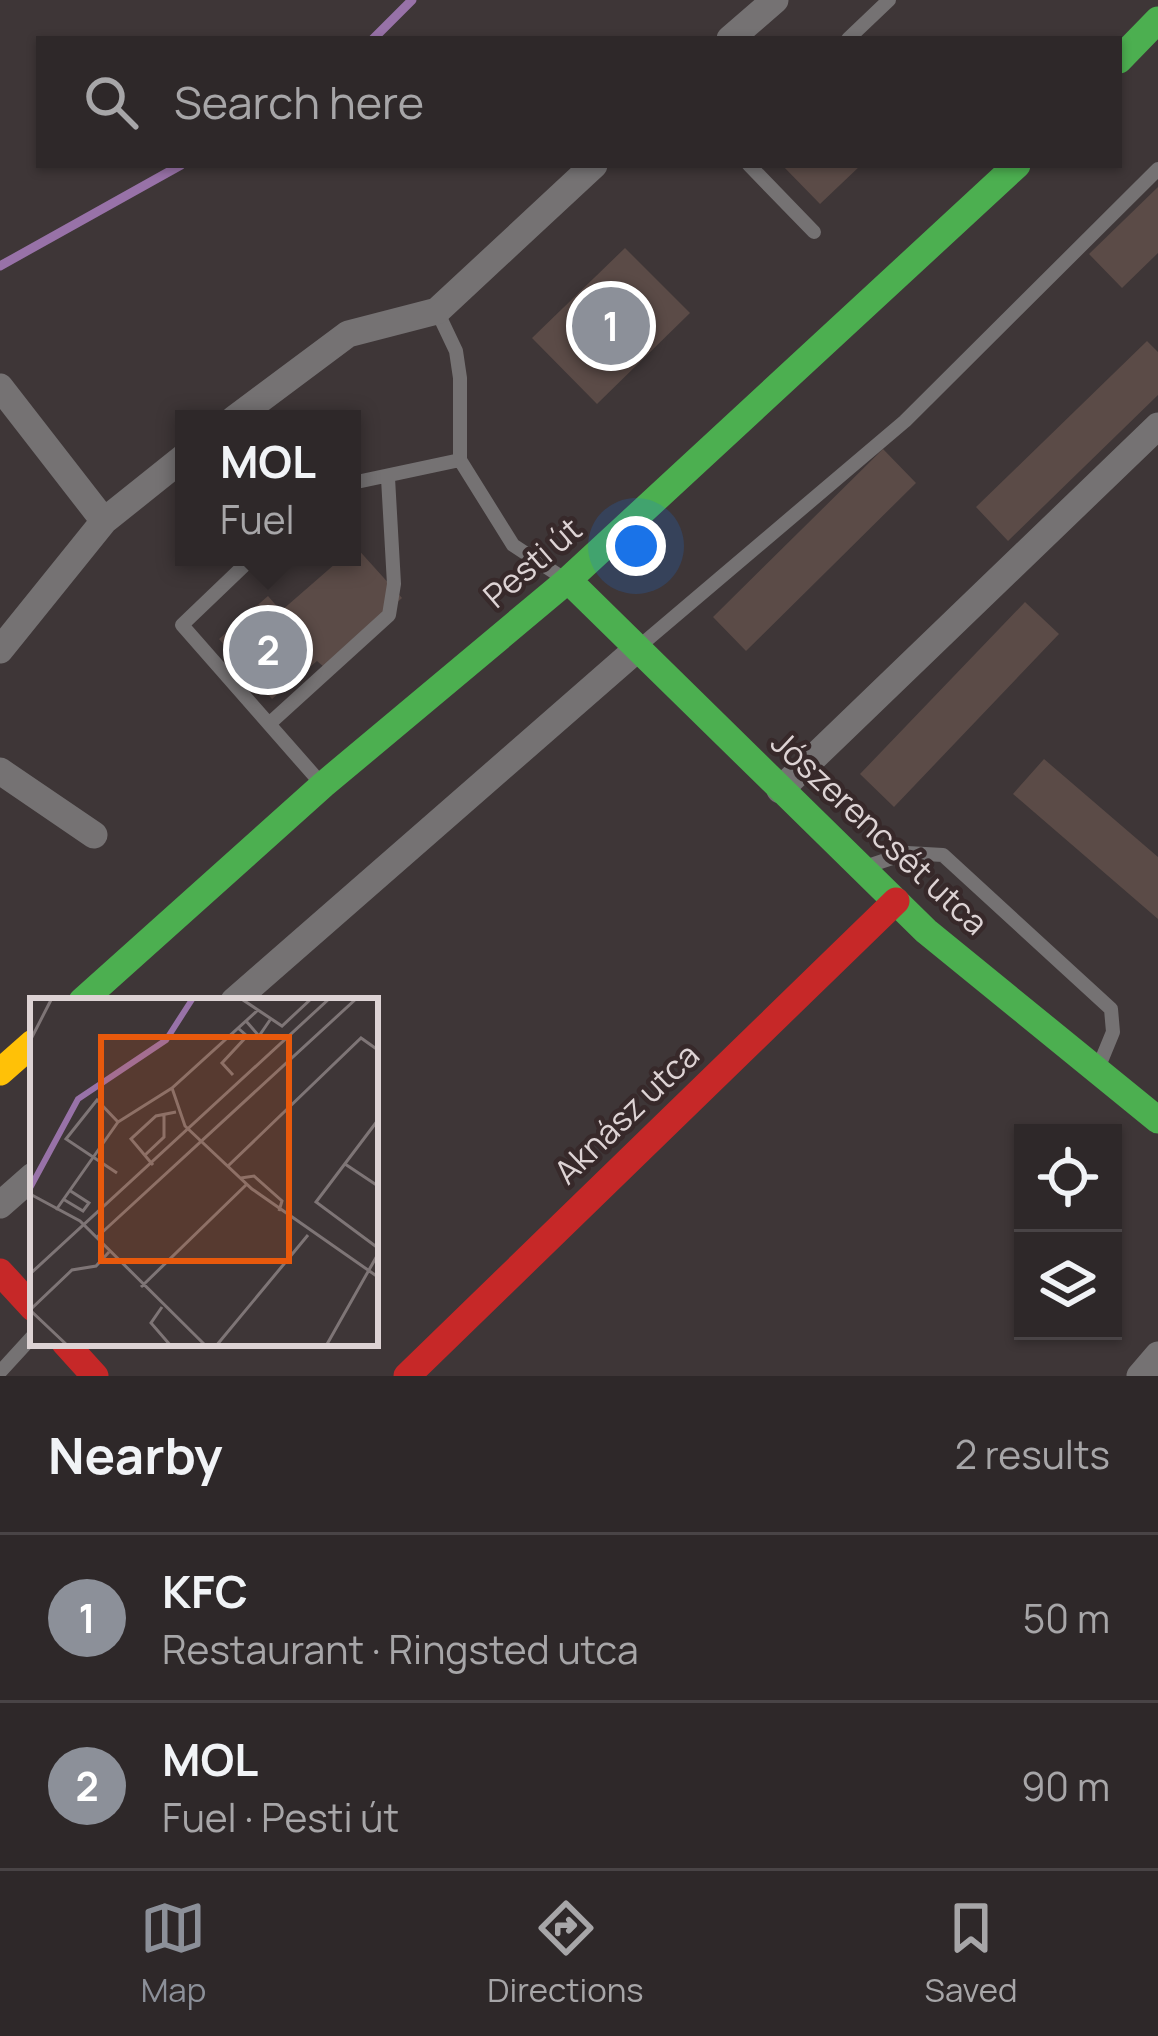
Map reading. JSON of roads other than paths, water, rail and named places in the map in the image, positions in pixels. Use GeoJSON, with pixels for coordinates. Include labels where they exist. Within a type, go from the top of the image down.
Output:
{"type":"FeatureCollection","features":[{"type":"Feature","properties":{"kind":"street"},"geometry":{"type":"LineString","coordinates":[[733,36],[775,0]]}},
{"type":"Feature","properties":{"kind":"street"},"geometry":{"type":"LineString","coordinates":[[1122,57],[1158,20]]}},
{"type":"Feature","properties":{"kind":"street"},"geometry":{"type":"LineString","coordinates":[[246,410],[348,334],[437,311],[591,168]]}},
{"type":"Feature","properties":{"kind":"street","name":"Pesti út"},"geometry":{"type":"LineString","coordinates":[[85,998],[323,785],[568,580],[1014,168]]}},
{"type":"Feature","properties":{"kind":"street"},"geometry":{"type":"LineString","coordinates":[[0,387],[104,521]]}},
{"type":"Feature","properties":{"kind":"street"},"geometry":{"type":"LineString","coordinates":[[780,790],[1158,427]]}},
{"type":"Feature","properties":{"kind":"street"},"geometry":{"type":"LineString","coordinates":[[0,650],[104,521],[175,464]]}},
{"type":"Feature","properties":{"kind":"street","name":"Jószerencsét utca"},"geometry":{"type":"LineString","coordinates":[[568,580],[896,901],[1158,1120]]}},
{"type":"Feature","properties":{"kind":"street"},"geometry":{"type":"LineString","coordinates":[[237,998],[637,649]]}},
{"type":"Feature","properties":{"kind":"street"},"geometry":{"type":"LineString","coordinates":[[0,771],[94,835]]}},
{"type":"Feature","properties":{"kind":"street","name":"Aknász utca"},"geometry":{"type":"LineString","coordinates":[[406,1376],[896,901]]}},
{"type":"Feature","properties":{"kind":"street"},"geometry":{"type":"LineString","coordinates":[[0,1072],[30,1046]]}},
{"type":"Feature","properties":{"kind":"street"},"geometry":{"type":"LineString","coordinates":[[0,1205],[30,1179]]}},
{"type":"Feature","properties":{"kind":"street"},"geometry":{"type":"LineString","coordinates":[[0,1272],[30,1305]]}},
{"type":"Feature","properties":{"kind":"street"},"geometry":{"type":"LineString","coordinates":[[68,1346],[95,1376]]}},
{"type":"Feature","properties":{"kind":"street"},"geometry":{"type":"LineString","coordinates":[[1140,1376],[1158,1355]]}},
{"type":"Feature","properties":{"kind":"lane"},"geometry":{"type":"LineString","coordinates":[[851,36],[889,0]]}},
{"type":"Feature","properties":{"kind":"lane"},"geometry":{"type":"LineString","coordinates":[[752,168],[814,232]]}},
{"type":"Feature","properties":{"kind":"lane"},"geometry":{"type":"LineString","coordinates":[[637,649],[905,421],[1158,169]]}},
{"type":"Feature","properties":{"kind":"lane"},"geometry":{"type":"LineString","coordinates":[[437,311],[456,351],[460,460],[513,545],[568,580]]}},
{"type":"Feature","properties":{"kind":"lane"},"geometry":{"type":"LineString","coordinates":[[361,482],[460,460]]}},
{"type":"Feature","properties":{"kind":"lane"},"geometry":{"type":"LineString","coordinates":[[269,724],[389,615],[394,565],[388,478]]}},
{"type":"Feature","properties":{"kind":"lane"},"geometry":{"type":"LineString","coordinates":[[244,566],[182,625],[323,785]]}},
{"type":"Feature","properties":{"kind":"lane"},"geometry":{"type":"LineString","coordinates":[[861,868],[907,853],[943,855],[1111,1009],[1113,1032],[1097,1070]]}},
{"type":"Feature","properties":{"kind":"lane"},"geometry":{"type":"LineString","coordinates":[[0,1372],[30,1339]]}},
{"type":"Feature","properties":{"kind":"waterway"},"geometry":{"type":"LineString","coordinates":[[376,36],[412,0]]}},
{"type":"Feature","properties":{"kind":"waterway"},"geometry":{"type":"LineString","coordinates":[[0,266],[176,168]]}},
{"type":"Feature","properties":{"kind":"place","name":"KFC"},"geometry":{"type":"Point","coordinates":[611,326]}},
{"type":"Feature","properties":{"kind":"place","name":"MOL"},"geometry":{"type":"Point","coordinates":[268,650]}}]}
